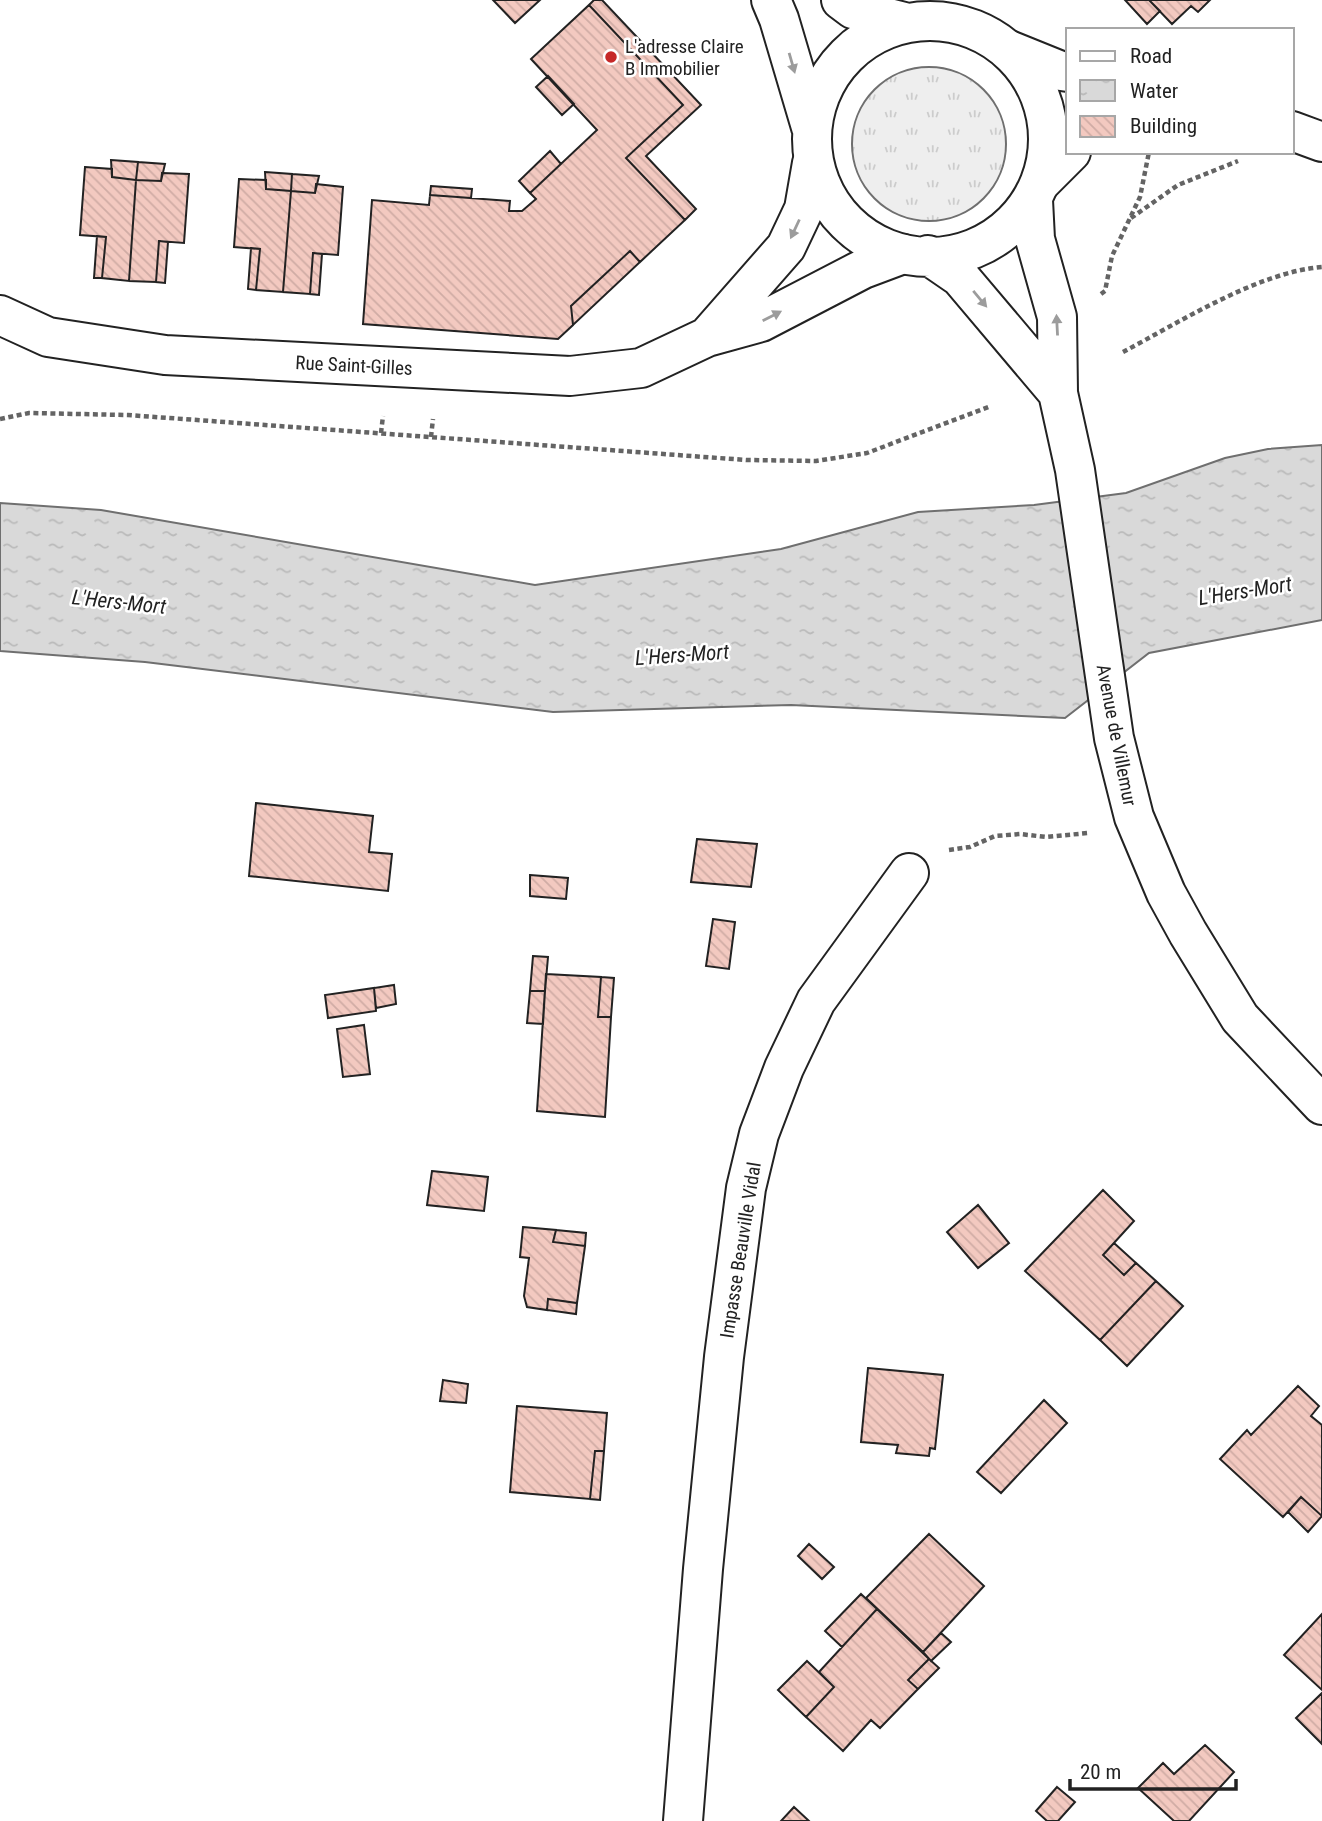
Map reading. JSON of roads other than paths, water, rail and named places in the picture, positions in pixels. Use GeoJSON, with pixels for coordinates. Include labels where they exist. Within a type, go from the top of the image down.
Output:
{"type":"FeatureCollection","features":[{"type":"Feature","properties":{"kind":"street"},"geometry":{"type":"LineString","coordinates":[[771,0],[779,19],[823,195],[844,222],[870,243],[916,255]]}},
{"type":"Feature","properties":{"kind":"street"},"geometry":{"type":"LineString","coordinates":[[841,0],[853,9],[908,23]]}},
{"type":"Feature","properties":{"kind":"street"},"geometry":{"type":"LineString","coordinates":[[707,337],[786,247],[804,209],[818,97],[832,71],[853,49],[878,33],[908,23],[951,22],[982,32],[1009,50],[1066,72]]}},
{"type":"Feature","properties":{"kind":"street"},"geometry":{"type":"LineString","coordinates":[[1009,50],[1033,78],[1045,111],[1049,148],[1037,191]]}},
{"type":"Feature","properties":{"kind":"street"},"geometry":{"type":"LineString","coordinates":[[1294,132],[1322,142]]}},
{"type":"Feature","properties":{"kind":"street"},"geometry":{"type":"LineString","coordinates":[[707,337],[761,322],[863,269],[916,255],[953,254],[977,247],[998,236],[1018,220],[1037,191],[1069,154]]}},
{"type":"Feature","properties":{"kind":"street","name":"Avenue de Villemur"},"geometry":{"type":"LineString","coordinates":[[1037,191],[1035,239],[1057,317],[1058,393],[1075,470],[1114,738],[1131,806],[1166,893],[1240,1018],[1322,1105]]}},
{"type":"Feature","properties":{"kind":"street","name":"Avenue de Villemur"},"geometry":{"type":"LineString","coordinates":[[916,255],[960,277],[1058,393]]}},
{"type":"Feature","properties":{"kind":"street","name":"Rue Saint-Gilles"},"geometry":{"type":"LineString","coordinates":[[0,315],[48,337],[165,355],[570,376],[641,368],[707,337]]}},
{"type":"Feature","properties":{"kind":"street","name":"Impasse Beauville Vidal"},"geometry":{"type":"LineString","coordinates":[[683,1821],[724,1357],[749,1174],[759,1134],[784,1068],[816,1001],[909,873]]}},
{"type":"Feature","properties":{"kind":"water","name":"L'Hers-Mort"},"geometry":{"type":"Polygon","coordinates":[[[1322,445],[1322,620],[1149,653],[1065,718],[791,705],[553,712],[145,662],[0,651],[0,503],[101,510],[535,585],[781,549],[918,512],[1034,505],[1126,493],[1225,458],[1268,449],[1322,445]]]}},
{"type":"Feature","properties":{"kind":"place","name":"L'adresse Claire B Immobilier"},"geometry":{"type":"Point","coordinates":[611,57]}}]}
